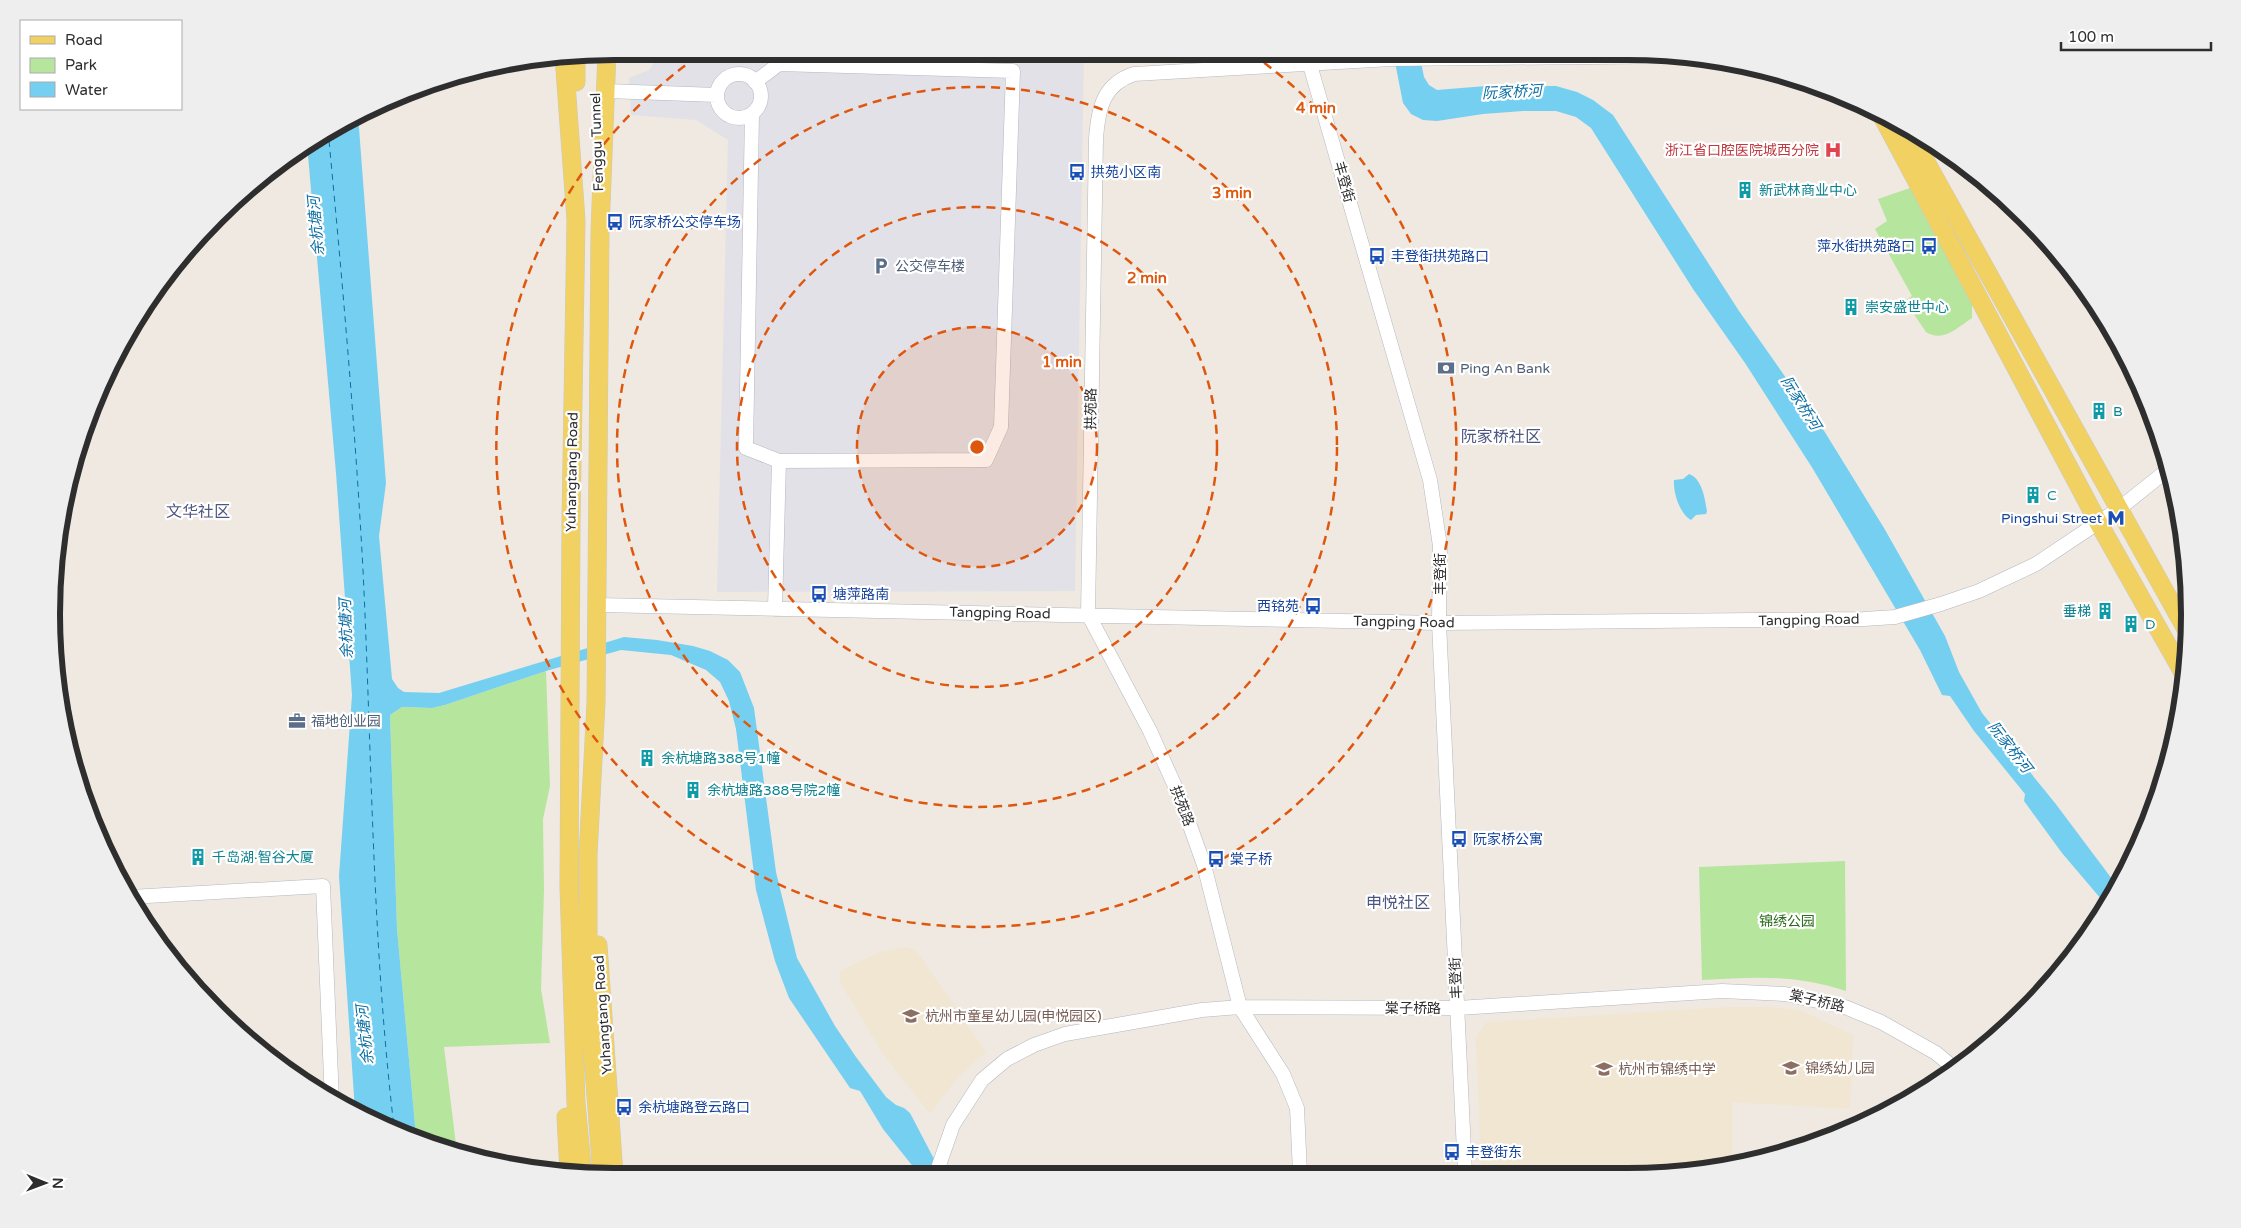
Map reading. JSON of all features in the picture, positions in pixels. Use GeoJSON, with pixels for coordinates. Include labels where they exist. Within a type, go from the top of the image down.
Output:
{"type":"FeatureCollection","features":[{"type":"Feature","properties":{"kind":"main road","name":"Yuhangtang Road"},"geometry":{"type":"LineString","coordinates":[[601,1168],[588,991],[588,855],[598,605],[600,231],[607,60]]}},
{"type":"Feature","properties":{"kind":"main road","name":"Fenggu Tunnel"},"geometry":{"type":"LineString","coordinates":[[576,61],[576,220]]}},
{"type":"Feature","properties":{"kind":"main road","name":"Fenggu Tunnel"},"geometry":{"type":"LineString","coordinates":[[594,61],[600,231]]}},
{"type":"Feature","properties":{"kind":"main road","name":"Yuhangtang Road"},"geometry":{"type":"LineString","coordinates":[[564,63],[576,220],[570,640],[569,887],[576,1103],[582,1167]]}},
{"type":"Feature","properties":{"kind":"main road"},"geometry":{"type":"LineString","coordinates":[[1887,125],[2098,522],[2178,664]]}},
{"type":"Feature","properties":{"kind":"main road"},"geometry":{"type":"LineString","coordinates":[[1914,140],[2181,621]]}},
{"type":"Feature","properties":{"kind":"main road","name":"Yuhangtang Road"},"geometry":{"type":"LineString","coordinates":[[588,855],[599,953],[613,1168]]}},
{"type":"Feature","properties":{"kind":"main road","name":"Yuhangtang Road"},"geometry":{"type":"LineString","coordinates":[[569,887],[560,958],[569,1166]]}},
{"type":"Feature","properties":{"kind":"street","name":"拱苑路"},"geometry":{"type":"LineString","coordinates":[[1298,60],[1134,74],[1121,78],[1109,90],[1101,106],[1096,139],[1088,614],[1150,731],[1179,795],[1204,865],[1240,1007],[1283,1074],[1297,1108],[1300,1168]]}},
{"type":"Feature","properties":{"kind":"street","name":"丰登街"},"geometry":{"type":"LineString","coordinates":[[1310,60],[1430,480],[1440,546],[1439,623],[1465,1168]]}},
{"type":"Feature","properties":{"kind":"street"},"geometry":{"type":"LineString","coordinates":[[752,114],[746,448],[779,461],[986,460],[1001,428],[1013,71],[779,64],[755,82]]}},
{"type":"Feature","properties":{"kind":"street"},"geometry":{"type":"LineString","coordinates":[[735,75],[749,77],[755,82],[761,95],[757,109],[752,114],[745,118],[731,117],[720,109],[717,95],[722,82],[735,75]]}},
{"type":"Feature","properties":{"kind":"street"},"geometry":{"type":"LineString","coordinates":[[607,91],[717,95]]}},
{"type":"Feature","properties":{"kind":"street"},"geometry":{"type":"LineString","coordinates":[[775,608],[779,461]]}},
{"type":"Feature","properties":{"kind":"street","name":"Tangping Road"},"geometry":{"type":"LineString","coordinates":[[598,605],[1439,623],[1864,619],[1895,617],[1979,591],[2036,564],[2120,508],[2163,474]]}},
{"type":"Feature","properties":{"kind":"street"},"geometry":{"type":"LineString","coordinates":[[137,897],[323,886],[332,1091]]}},
{"type":"Feature","properties":{"kind":"street","name":"棠子桥路"},"geometry":{"type":"LineString","coordinates":[[938,1168],[953,1125],[982,1080],[1007,1059],[1034,1045],[1073,1032],[1202,1010],[1240,1007],[1458,1008],[1722,991],[1786,994],[1845,1007],[1881,1022],[1936,1053],[1950,1064]]}},
{"type":"Feature","properties":{"kind":"shaded area"},"geometry":{"type":"Polygon","coordinates":[[[656,60],[1084,60],[1075,591],[717,592],[728,140],[696,120],[631,115],[629,78],[649,70],[656,60]]]}},
{"type":"Feature","properties":{"kind":"shaded area","name":"杭州市童星幼儿园(申悦园区)"},"geometry":{"type":"Polygon","coordinates":[[[904,947],[916,950],[986,1052],[957,1078],[930,1114],[881,1051],[840,982],[840,971],[882,951],[904,947]]]}},
{"type":"Feature","properties":{"kind":"shaded area","name":"杭州市锦绣中学"},"geometry":{"type":"Polygon","coordinates":[[[1729,1007],[1767,1007],[1802,1011],[1853,1035],[1850,1109],[1732,1102],[1732,1158],[1699,1163],[1627,1168],[1481,1164],[1476,1036],[1487,1022],[1729,1007]]]}},
{"type":"Feature","properties":{"kind":"green space"},"geometry":{"type":"Polygon","coordinates":[[[1910,188],[1972,304],[1972,318],[1944,335],[1932,335],[1926,332],[1905,301],[1912,296],[1875,229],[1887,221],[1878,199],[1910,188]]]}},
{"type":"Feature","properties":{"kind":"green space"},"geometry":{"type":"Polygon","coordinates":[[[546,671],[550,786],[543,819],[544,890],[541,989],[550,1043],[444,1047],[456,1145],[416,1131],[397,929],[390,715],[402,707],[432,708],[546,671]]]}},
{"type":"Feature","properties":{"kind":"green space","name":"锦绣公园"},"geometry":{"type":"Polygon","coordinates":[[[1845,861],[1846,991],[1792,979],[1702,980],[1699,867],[1845,861]]]}},
{"type":"Feature","properties":{"kind":"water","name":"阮家桥河"},"geometry":{"type":"Polygon","coordinates":[[[1395,60],[1421,60],[1424,77],[1429,85],[1437,90],[1486,86],[1556,86],[1577,92],[1593,100],[1613,115],[1739,311],[1818,421],[1884,528],[1945,636],[1959,672],[1982,713],[2055,803],[2113,880],[2102,900],[2062,853],[2024,801],[2025,794],[1974,731],[1950,696],[1942,695],[1920,650],[1813,469],[1745,363],[1693,289],[1591,128],[1576,117],[1556,111],[1523,111],[1483,114],[1437,121],[1423,120],[1411,114],[1403,103],[1395,60]]]}},
{"type":"Feature","properties":{"kind":"water","name":"余杭塘河"},"geometry":{"type":"Polygon","coordinates":[[[359,123],[386,483],[379,536],[392,679],[398,688],[404,692],[439,693],[624,637],[693,646],[710,651],[728,660],[740,672],[754,708],[776,872],[797,958],[835,1026],[856,1057],[886,1097],[910,1113],[941,1168],[914,1168],[883,1129],[860,1091],[850,1088],[789,998],[775,961],[756,890],[736,729],[729,701],[720,682],[706,670],[671,655],[621,650],[546,671],[445,705],[432,708],[402,707],[390,715],[397,929],[416,1131],[354,1103],[339,876],[352,695],[336,473],[308,152],[359,123]]]}},
{"type":"Feature","properties":{"kind":"water"},"geometry":{"type":"Polygon","coordinates":[[[1689,474],[1700,484],[1707,511],[1706,514],[1696,515],[1691,520],[1681,508],[1676,497],[1674,485],[1674,480],[1683,479],[1689,474]]]}},
{"type":"Feature","properties":{"kind":"ferry route"},"geometry":{"type":"LineString","coordinates":[[329,139],[348,350],[360,515],[377,919],[381,988],[394,1122]]}},
{"type":"Feature","properties":{"kind":"place","name":"浙江省口腔医院城西分院"},"geometry":{"type":"Point","coordinates":[1833,150]}},
{"type":"Feature","properties":{"kind":"place","name":"拱苑小区南"},"geometry":{"type":"Point","coordinates":[1077,172]}},
{"type":"Feature","properties":{"kind":"place","name":"新武林商业中心"},"geometry":{"type":"Point","coordinates":[1745,190]}},
{"type":"Feature","properties":{"kind":"place","name":"阮家桥公交停车场"},"geometry":{"type":"Point","coordinates":[615,222]}},
{"type":"Feature","properties":{"kind":"place","name":"萍水街拱苑路口"},"geometry":{"type":"Point","coordinates":[1929,246]}},
{"type":"Feature","properties":{"kind":"place","name":"丰登街拱苑路口"},"geometry":{"type":"Point","coordinates":[1377,256]}},
{"type":"Feature","properties":{"kind":"place","name":"公交停车楼"},"geometry":{"type":"Point","coordinates":[881,266]}},
{"type":"Feature","properties":{"kind":"place","name":"崇安盛世中心"},"geometry":{"type":"Point","coordinates":[1851,307]}},
{"type":"Feature","properties":{"kind":"place","name":"Ping An Bank"},"geometry":{"type":"Point","coordinates":[1446,368]}},
{"type":"Feature","properties":{"kind":"place","name":"B"},"geometry":{"type":"Point","coordinates":[2099,411]}},
{"type":"Feature","properties":{"kind":"place","name":"C"},"geometry":{"type":"Point","coordinates":[2033,495]}},
{"type":"Feature","properties":{"kind":"place","name":"Pingshui Street"},"geometry":{"type":"Point","coordinates":[2116,518]}},
{"type":"Feature","properties":{"kind":"place","name":"塘萍路南"},"geometry":{"type":"Point","coordinates":[819,594]}},
{"type":"Feature","properties":{"kind":"place","name":"西铭苑"},"geometry":{"type":"Point","coordinates":[1313,606]}},
{"type":"Feature","properties":{"kind":"place","name":"垂梯"},"geometry":{"type":"Point","coordinates":[2105,611]}},
{"type":"Feature","properties":{"kind":"place","name":"D"},"geometry":{"type":"Point","coordinates":[2131,624]}},
{"type":"Feature","properties":{"kind":"place","name":"福地创业园"},"geometry":{"type":"Point","coordinates":[297,721]}},
{"type":"Feature","properties":{"kind":"place","name":"余杭塘路388号1幢"},"geometry":{"type":"Point","coordinates":[647,758]}},
{"type":"Feature","properties":{"kind":"place","name":"余杭塘路388号院2幢"},"geometry":{"type":"Point","coordinates":[693,790]}},
{"type":"Feature","properties":{"kind":"place","name":"阮家桥公寓"},"geometry":{"type":"Point","coordinates":[1459,839]}},
{"type":"Feature","properties":{"kind":"place","name":"千岛湖·智谷大厦"},"geometry":{"type":"Point","coordinates":[198,857]}},
{"type":"Feature","properties":{"kind":"place","name":"棠子桥"},"geometry":{"type":"Point","coordinates":[1216,859]}},
{"type":"Feature","properties":{"kind":"place","name":"杭州市童星幼儿园(申悦园区)"},"geometry":{"type":"Point","coordinates":[911,1016]}},
{"type":"Feature","properties":{"kind":"place","name":"锦绣幼儿园"},"geometry":{"type":"Point","coordinates":[1791,1068]}},
{"type":"Feature","properties":{"kind":"place","name":"杭州市锦绣中学"},"geometry":{"type":"Point","coordinates":[1604,1069]}},
{"type":"Feature","properties":{"kind":"place","name":"余杭塘路登云路口"},"geometry":{"type":"Point","coordinates":[624,1107]}},
{"type":"Feature","properties":{"kind":"place","name":"丰登街东"},"geometry":{"type":"Point","coordinates":[1452,1152]}},
{"type":"Feature","properties":{"kind":"district","name":"阮家桥社区"},"geometry":{"type":"Point","coordinates":[1501,437]}},
{"type":"Feature","properties":{"kind":"district","name":"文华社区"},"geometry":{"type":"Point","coordinates":[198,512]}},
{"type":"Feature","properties":{"kind":"district","name":"申悦社区"},"geometry":{"type":"Point","coordinates":[1398,903]}}]}
